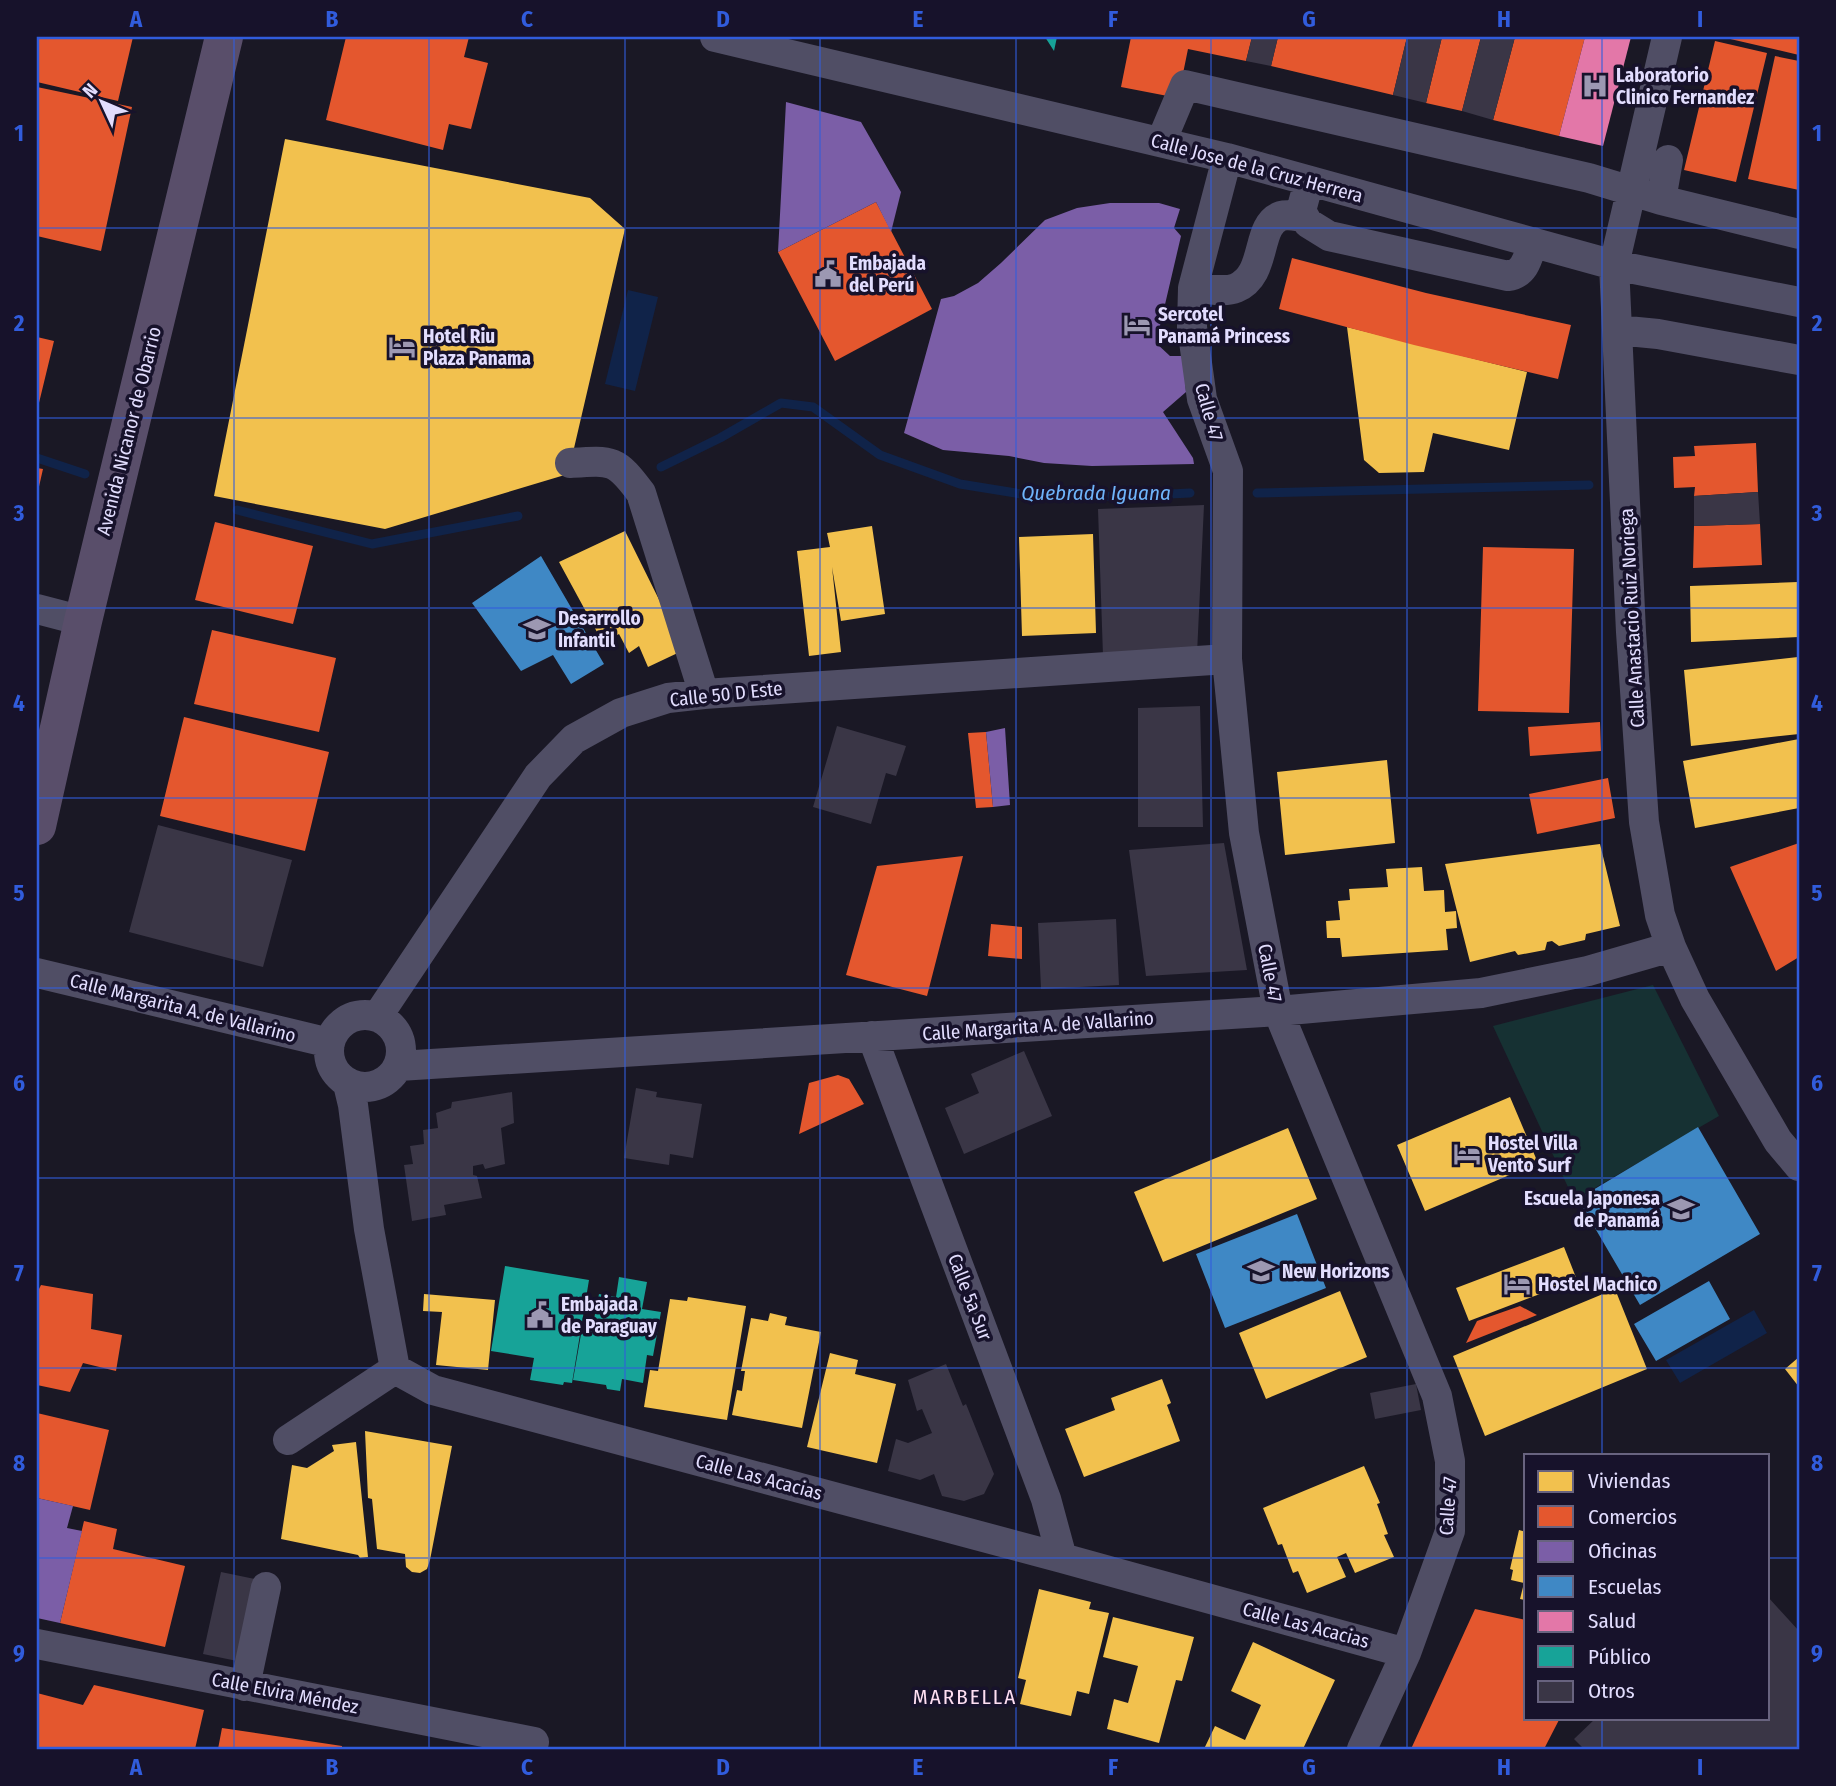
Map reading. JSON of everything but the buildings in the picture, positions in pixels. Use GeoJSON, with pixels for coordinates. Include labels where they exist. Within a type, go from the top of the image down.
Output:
{"type":"FeatureCollection","features":[{"type":"Feature","properties":{"kind":"main road","name":"Avenida Nicanor de Obarrio"},"geometry":{"type":"LineString","coordinates":[[37,827],[83,621],[225,37]]}},
{"type":"Feature","properties":{"kind":"street","name":"Calle Jose de la Cruz Herrera"},"geometry":{"type":"LineString","coordinates":[[715,37],[1227,158],[1614,265],[1799,302]]}},
{"type":"Feature","properties":{"kind":"street","name":"Calle Anastacio Ruiz Noriega"},"geometry":{"type":"LineString","coordinates":[[1667,37],[1614,265],[1631,632],[1644,822],[1660,915],[1671,947],[1695,999],[1789,1133],[1799,1166]]}},
{"type":"Feature","properties":{"kind":"street"},"geometry":{"type":"LineString","coordinates":[[1161,142],[1185,85],[1589,178],[1661,200],[1799,234]]}},
{"type":"Feature","properties":{"kind":"street","name":"Calle 47"},"geometry":{"type":"LineString","coordinates":[[1227,158],[1193,288],[1192,327],[1202,399],[1228,471],[1227,659],[1244,833],[1278,1011],[1437,1396],[1450,1461],[1450,1531],[1406,1653],[1362,1749]]}},
{"type":"Feature","properties":{"kind":"street"},"geometry":{"type":"LineString","coordinates":[[1661,200],[1668,160]]}},
{"type":"Feature","properties":{"kind":"street"},"geometry":{"type":"LineString","coordinates":[[1309,181],[1302,202],[1303,217],[1329,236],[1508,276],[1513,276],[1523,268],[1533,242]]}},
{"type":"Feature","properties":{"kind":"street"},"geometry":{"type":"LineString","coordinates":[[1193,288],[1238,287],[1258,265],[1266,233],[1274,220],[1287,215],[1303,217]]}},
{"type":"Feature","properties":{"kind":"street"},"geometry":{"type":"LineString","coordinates":[[1617,330],[1658,334],[1799,360]]}},
{"type":"Feature","properties":{"kind":"street"},"geometry":{"type":"LineString","coordinates":[[570,463],[600,461],[623,468],[641,493],[704,694]]}},
{"type":"Feature","properties":{"kind":"street"},"geometry":{"type":"LineString","coordinates":[[37,610],[83,621]]}},
{"type":"Feature","properties":{"kind":"street","name":"Calle 50 D Este"},"geometry":{"type":"LineString","coordinates":[[377,1017],[538,776],[574,739],[621,712],[668,698],[704,694],[1227,659]]}},
{"type":"Feature","properties":{"kind":"street","name":"Calle Margarita A. de Vallarino"},"geometry":{"type":"LineString","coordinates":[[399,1066],[1278,1011],[1480,993],[1588,971],[1671,947]]}},
{"type":"Feature","properties":{"kind":"street","name":"Calle Margarita A. de Vallarino"},"geometry":{"type":"LineString","coordinates":[[37,972],[330,1043]]}},
{"type":"Feature","properties":{"kind":"street"},"geometry":{"type":"LineString","coordinates":[[353,1017],[377,1017],[396,1031],[401,1042],[399,1066],[383,1083],[371,1088],[348,1084],[332,1066],[330,1043],[342,1023],[353,1017]]}},
{"type":"Feature","properties":{"kind":"street","name":"Calle 5a Sur"},"geometry":{"type":"LineString","coordinates":[[872,1036],[1046,1499],[1062,1558]]}},
{"type":"Feature","properties":{"kind":"street"},"geometry":{"type":"LineString","coordinates":[[288,1440],[395,1369],[369,1229],[348,1084]]}},
{"type":"Feature","properties":{"kind":"street","name":"Calle Las Acacias"},"geometry":{"type":"LineString","coordinates":[[395,1369],[433,1391],[1062,1558],[1406,1653]]}},
{"type":"Feature","properties":{"kind":"street"},"geometry":{"type":"LineString","coordinates":[[245,1686],[266,1587]]}},
{"type":"Feature","properties":{"kind":"street","name":"Calle Elvira Méndez"},"geometry":{"type":"LineString","coordinates":[[37,1644],[534,1742]]}},
{"type":"Feature","properties":{"kind":"green space"},"geometry":{"type":"Polygon","coordinates":[[[1653,985],[1719,1116],[1574,1200],[1493,1026],[1653,985]]]}},
{"type":"Feature","properties":{"kind":"water"},"geometry":{"type":"Polygon","coordinates":[[[628,290],[658,297],[635,391],[605,384],[628,290]]]}},
{"type":"Feature","properties":{"kind":"water"},"geometry":{"type":"Polygon","coordinates":[[[1754,1310],[1767,1333],[1680,1383],[1666,1360],[1754,1310]]]}},
{"type":"Feature","properties":{"kind":"waterway","name":"Quebrada Iguana"},"geometry":{"type":"LineString","coordinates":[[661,467],[720,438],[781,403],[813,407],[880,455],[960,484],[1040,497],[1190,493]]}},
{"type":"Feature","properties":{"kind":"waterway","name":"Quebrada Iguana"},"geometry":{"type":"LineString","coordinates":[[37,458],[85,474]]}},
{"type":"Feature","properties":{"kind":"waterway","name":"Quebrada Iguana"},"geometry":{"type":"LineString","coordinates":[[1257,493],[1589,485]]}},
{"type":"Feature","properties":{"kind":"waterway","name":"Quebrada Iguana"},"geometry":{"type":"LineString","coordinates":[[237,510],[372,544],[518,516]]}},
{"type":"Feature","properties":{"kind":"place","name":"Laboratorio Clinico Fernandez"},"geometry":{"type":"Point","coordinates":[1595,86]}},
{"type":"Feature","properties":{"kind":"place","name":"Embajada del Perú"},"geometry":{"type":"Point","coordinates":[828,274]}},
{"type":"Feature","properties":{"kind":"place","name":"Sercotel Panamá Princess"},"geometry":{"type":"Point","coordinates":[1137,325]}},
{"type":"Feature","properties":{"kind":"place","name":"Hotel Riu Plaza Panama"},"geometry":{"type":"Point","coordinates":[402,347]}},
{"type":"Feature","properties":{"kind":"place","name":"Desarrollo Infantil"},"geometry":{"type":"Point","coordinates":[537,629]}},
{"type":"Feature","properties":{"kind":"place","name":"Hostel Villa Vento Surf"},"geometry":{"type":"Point","coordinates":[1467,1154]}},
{"type":"Feature","properties":{"kind":"place","name":"Escuela Japonesa de Panamá"},"geometry":{"type":"Point","coordinates":[1681,1209]}},
{"type":"Feature","properties":{"kind":"place","name":"New Horizons"},"geometry":{"type":"Point","coordinates":[1261,1271]}},
{"type":"Feature","properties":{"kind":"place","name":"Hostel Machico"},"geometry":{"type":"Point","coordinates":[1517,1284]}},
{"type":"Feature","properties":{"kind":"place","name":"Embajada de Paraguay"},"geometry":{"type":"Point","coordinates":[540,1315]}},
{"type":"Feature","properties":{"kind":"district","name":"MARBELLA"},"geometry":{"type":"Point","coordinates":[965,1697]}}]}
